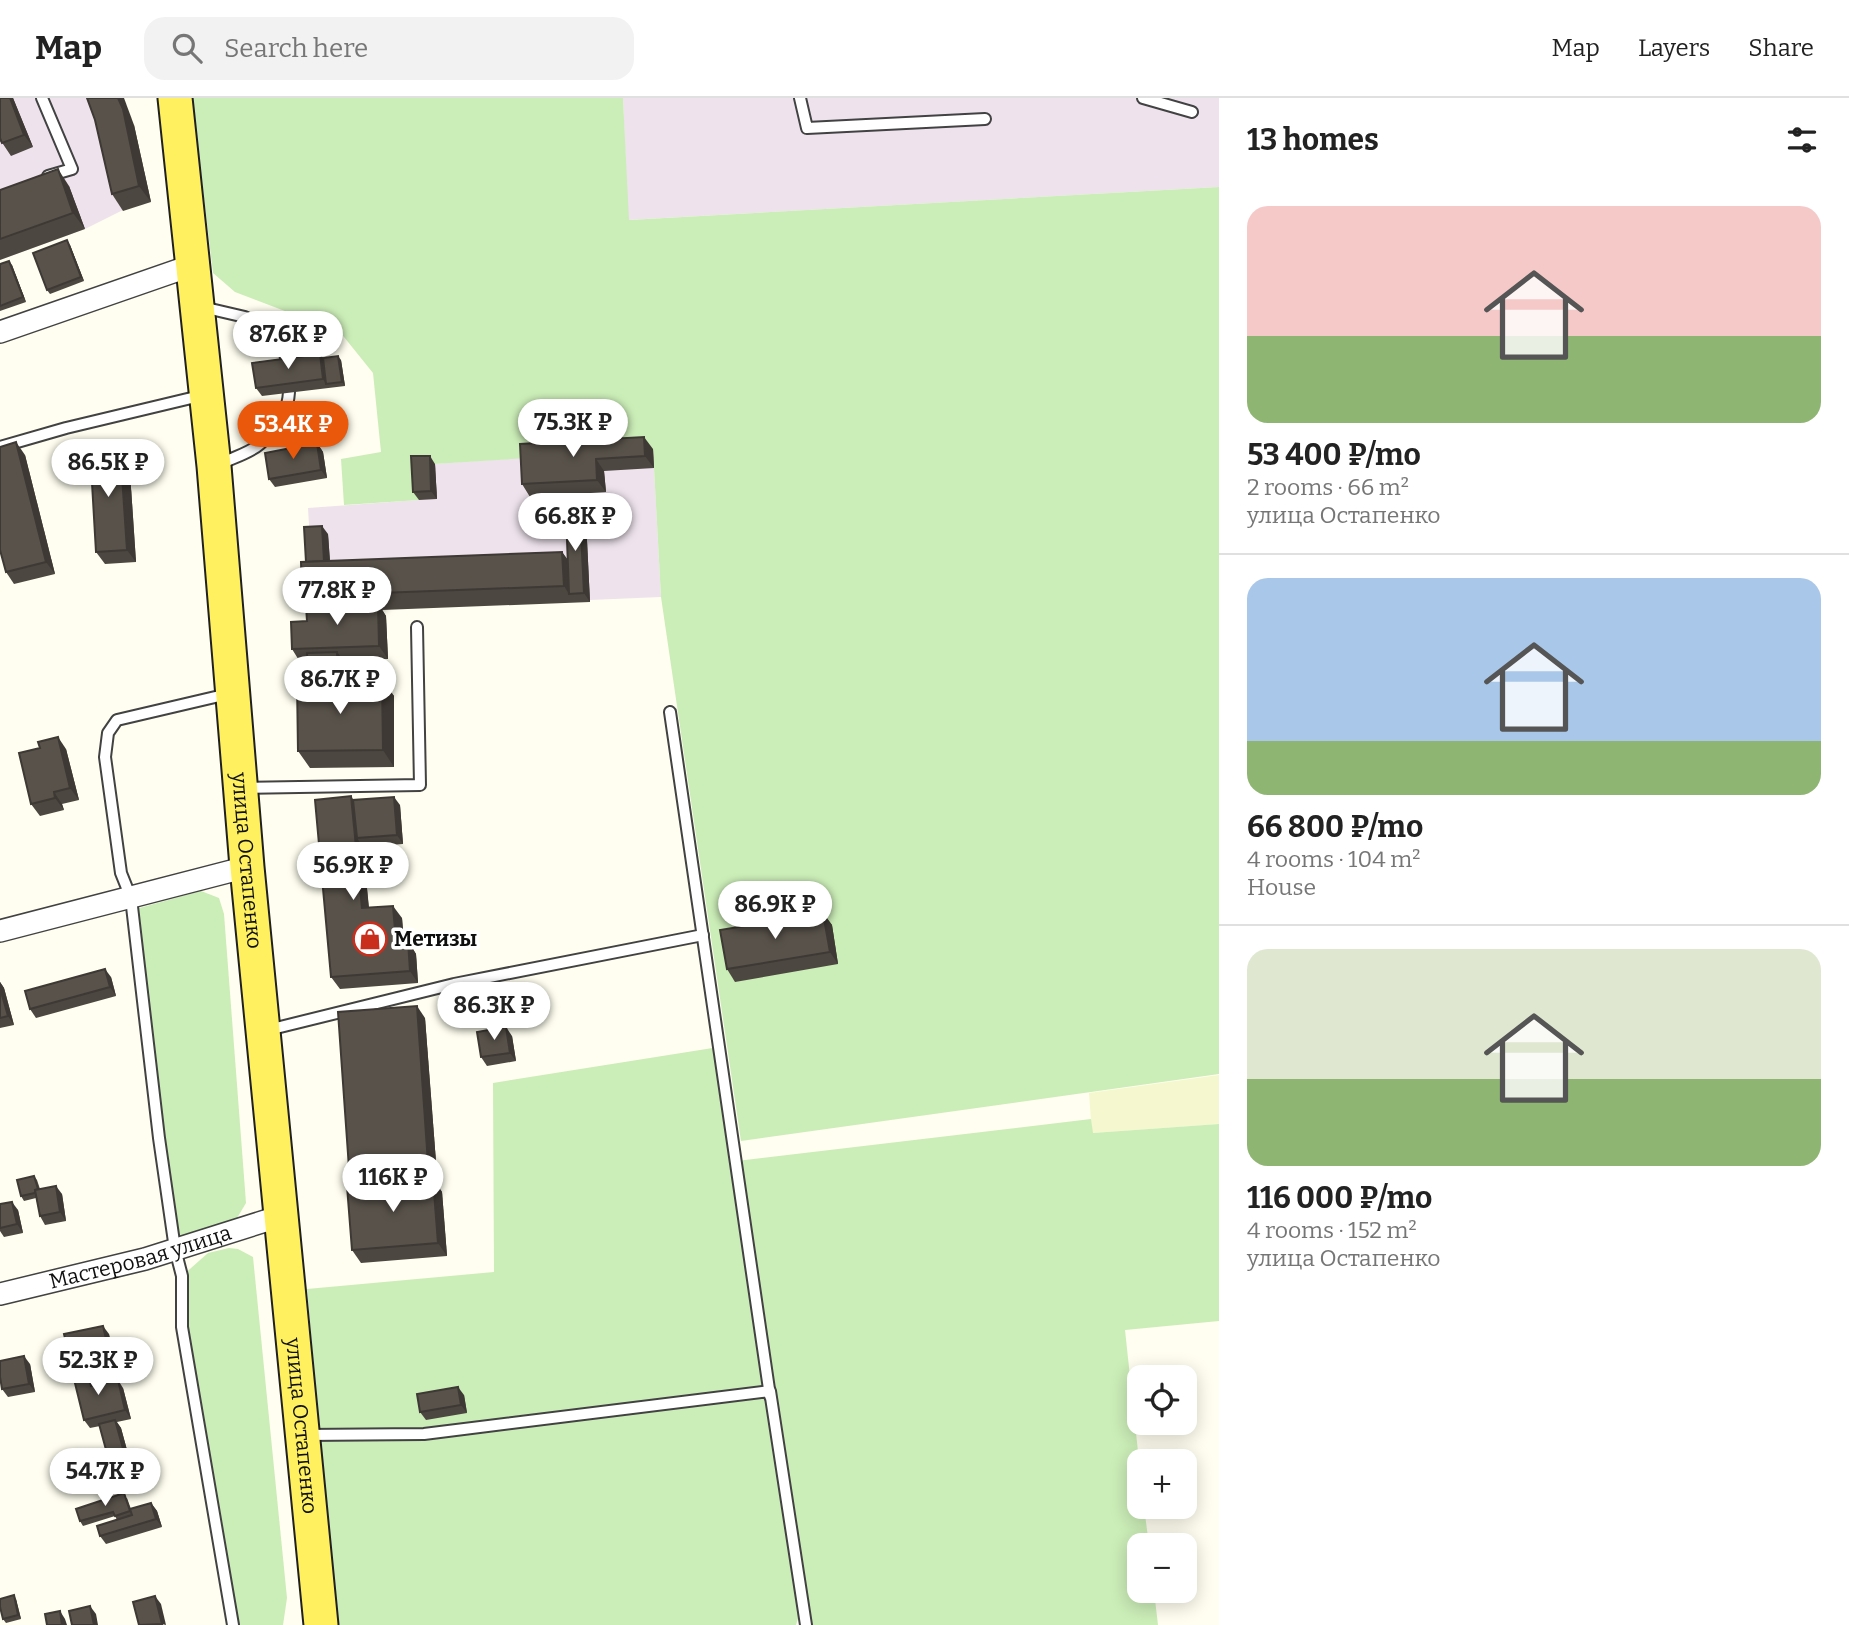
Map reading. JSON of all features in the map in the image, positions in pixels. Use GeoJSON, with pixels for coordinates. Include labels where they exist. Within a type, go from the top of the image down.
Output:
{"type":"FeatureCollection","features":[{"type":"Feature","properties":{"kind":"main road","name":"улица Остапенко"},"geometry":{"type":"LineString","coordinates":[[175,98],[214,466],[247,867],[321,1625]]}},
{"type":"Feature","properties":{"kind":"street"},"geometry":{"type":"LineString","coordinates":[[0,332],[194,265]]}},
{"type":"Feature","properties":{"kind":"street"},"geometry":{"type":"LineString","coordinates":[[0,931],[247,867]]}},
{"type":"Feature","properties":{"kind":"street","name":"Мастеровая улица"},"geometry":{"type":"LineString","coordinates":[[0,1294],[145,1259],[281,1216]]}},
{"type":"Feature","properties":{"kind":"lane"},"geometry":{"type":"LineString","coordinates":[[36,180],[72,169],[42,98]]}},
{"type":"Feature","properties":{"kind":"lane"},"geometry":{"type":"LineString","coordinates":[[800,98],[807,128],[985,119]]}},
{"type":"Feature","properties":{"kind":"lane"},"geometry":{"type":"LineString","coordinates":[[1143,98],[1192,112]]}},
{"type":"Feature","properties":{"kind":"lane"},"geometry":{"type":"LineString","coordinates":[[197,305],[245,317],[283,343],[290,378],[287,413],[259,445],[214,466]]}},
{"type":"Feature","properties":{"kind":"lane"},"geometry":{"type":"LineString","coordinates":[[0,447],[66,428],[206,395]]}},
{"type":"Feature","properties":{"kind":"lane"},"geometry":{"type":"LineString","coordinates":[[240,788],[419,785],[417,627]]}},
{"type":"Feature","properties":{"kind":"lane"},"geometry":{"type":"LineString","coordinates":[[232,694],[117,720],[108,733],[105,757],[121,873],[131,898],[157,1124],[175,1249],[182,1276],[182,1327],[233,1625]]}},
{"type":"Feature","properties":{"kind":"lane"},"geometry":{"type":"LineString","coordinates":[[670,712],[806,1625]]}},
{"type":"Feature","properties":{"kind":"lane"},"geometry":{"type":"LineString","coordinates":[[263,1032],[454,984],[703,935]]}},
{"type":"Feature","properties":{"kind":"lane"},"geometry":{"type":"LineString","coordinates":[[302,1435],[424,1434],[770,1391],[770,1396]]}},
{"type":"Feature","properties":{"kind":"shaded area"},"geometry":{"type":"Polygon","coordinates":[[[0,98],[92,98],[123,210],[85,229],[0,260],[0,98]]]}},
{"type":"Feature","properties":{"kind":"shaded area"},"geometry":{"type":"Polygon","coordinates":[[[623,98],[1219,98],[1219,187],[628,220],[623,98]]]}},
{"type":"Feature","properties":{"kind":"shaded area"},"geometry":{"type":"Polygon","coordinates":[[[653,449],[661,597],[314,612],[308,508],[418,500],[417,465],[653,449]]]}},
{"type":"Feature","properties":{"kind":"green space"},"geometry":{"type":"Polygon","coordinates":[[[192,98],[623,98],[629,220],[1219,187],[1219,1074],[741,1141],[661,597],[653,450],[418,465],[419,500],[344,505],[341,459],[381,452],[373,373],[340,332],[235,292],[213,273],[192,98]]]}},
{"type":"Feature","properties":{"kind":"green space"},"geometry":{"type":"Polygon","coordinates":[[[201,891],[219,898],[224,914],[246,1203],[237,1218],[175,1249],[132,910],[201,891]]]}},
{"type":"Feature","properties":{"kind":"green space"},"geometry":{"type":"Polygon","coordinates":[[[719,1047],[737,1161],[1091,1119],[1093,1133],[1219,1124],[1219,1321],[1125,1330],[1129,1365],[1127,1435],[1136,1435],[1138,1449],[1127,1449],[1127,1519],[1146,1519],[1147,1533],[1127,1533],[1127,1603],[1155,1603],[1158,1625],[806,1625],[802,1606],[796,1625],[336,1625],[307,1289],[494,1272],[493,1083],[719,1047]]]}},
{"type":"Feature","properties":{"kind":"green space"},"geometry":{"type":"Polygon","coordinates":[[[1219,1075],[1219,1124],[1092,1133],[1089,1093],[1219,1075]]]}},
{"type":"Feature","properties":{"kind":"green space"},"geometry":{"type":"Polygon","coordinates":[[[229,1248],[238,1249],[253,1257],[287,1598],[283,1625],[233,1625],[182,1327],[182,1276],[208,1253],[229,1248]]]}},
{"type":"Feature","properties":{"kind":"building"},"geometry":{"type":"Polygon","coordinates":[[[0,98],[10,98],[24,135],[2,143],[0,138],[0,98]]]}},
{"type":"Feature","properties":{"kind":"building"},"geometry":{"type":"Polygon","coordinates":[[[87,98],[118,98],[123,109],[139,186],[112,194],[95,120],[87,98]]]}},
{"type":"Feature","properties":{"kind":"building"},"geometry":{"type":"Polygon","coordinates":[[[58,169],[73,213],[0,239],[0,190],[58,169]]]}},
{"type":"Feature","properties":{"kind":"building"},"geometry":{"type":"Polygon","coordinates":[[[67,240],[81,277],[47,290],[33,253],[67,240]]]}},
{"type":"Feature","properties":{"kind":"building"},"geometry":{"type":"Polygon","coordinates":[[[9,261],[23,297],[0,306],[0,264],[9,261]]]}},
{"type":"Feature","properties":{"kind":"building"},"geometry":{"type":"Polygon","coordinates":[[[320,354],[323,379],[256,388],[252,363],[320,354]]]}},
{"type":"Feature","properties":{"kind":"building"},"geometry":{"type":"Polygon","coordinates":[[[338,356],[342,382],[326,384],[323,358],[338,356]]]}},
{"type":"Feature","properties":{"kind":"building"},"geometry":{"type":"Polygon","coordinates":[[[644,437],[645,456],[596,459],[597,480],[522,484],[520,444],[644,437]]]}},
{"type":"Feature","properties":{"kind":"building"},"geometry":{"type":"Polygon","coordinates":[[[16,442],[46,562],[6,572],[0,550],[0,447],[16,442]]]}},
{"type":"Feature","properties":{"kind":"building"},"geometry":{"type":"Polygon","coordinates":[[[317,443],[321,470],[269,479],[265,453],[317,443]]]}},
{"type":"Feature","properties":{"kind":"building"},"geometry":{"type":"Polygon","coordinates":[[[120,446],[127,550],[96,552],[90,448],[120,446]]]}},
{"type":"Feature","properties":{"kind":"building"},"geometry":{"type":"Polygon","coordinates":[[[411,456],[430,456],[431,491],[413,492],[411,456]]]}},
{"type":"Feature","properties":{"kind":"building"},"geometry":{"type":"Polygon","coordinates":[[[566,512],[580,512],[584,593],[569,594],[566,512]]]}},
{"type":"Feature","properties":{"kind":"building"},"geometry":{"type":"Polygon","coordinates":[[[322,526],[324,561],[306,562],[304,527],[322,526]]]}},
{"type":"Feature","properties":{"kind":"building"},"geometry":{"type":"Polygon","coordinates":[[[562,552],[564,586],[302,596],[301,562],[562,552]]]}},
{"type":"Feature","properties":{"kind":"building"},"geometry":{"type":"Polygon","coordinates":[[[378,603],[379,646],[292,649],[291,622],[307,621],[306,606],[378,603]]]}},
{"type":"Feature","properties":{"kind":"building"},"geometry":{"type":"Polygon","coordinates":[[[337,652],[338,680],[308,681],[307,653],[337,652]]]}},
{"type":"Feature","properties":{"kind":"building"},"geometry":{"type":"Polygon","coordinates":[[[382,680],[383,750],[298,751],[297,681],[382,680]]]}},
{"type":"Feature","properties":{"kind":"building"},"geometry":{"type":"Polygon","coordinates":[[[58,737],[70,788],[54,792],[55,798],[31,804],[19,753],[40,748],[38,742],[58,737]]]}},
{"type":"Feature","properties":{"kind":"building"},"geometry":{"type":"Polygon","coordinates":[[[351,796],[362,908],[393,906],[396,942],[408,941],[410,971],[331,977],[315,800],[351,796]]]}},
{"type":"Feature","properties":{"kind":"building"},"geometry":{"type":"Polygon","coordinates":[[[394,797],[397,835],[357,838],[353,800],[394,797]]]}},
{"type":"Feature","properties":{"kind":"building"},"geometry":{"type":"Polygon","coordinates":[[[823,913],[830,952],[727,969],[720,930],[823,913]]]}},
{"type":"Feature","properties":{"kind":"building"},"geometry":{"type":"Polygon","coordinates":[[[105,969],[110,987],[30,1009],[25,991],[105,969]]]}},
{"type":"Feature","properties":{"kind":"building"},"geometry":{"type":"Polygon","coordinates":[[[0,988],[8,1016],[0,1018],[0,988]]]}},
{"type":"Feature","properties":{"kind":"building"},"geometry":{"type":"Polygon","coordinates":[[[417,1006],[428,1163],[349,1168],[338,1012],[417,1006]]]}},
{"type":"Feature","properties":{"kind":"building"},"geometry":{"type":"Polygon","coordinates":[[[506,1027],[510,1053],[481,1057],[477,1032],[506,1027]]]}},
{"type":"Feature","properties":{"kind":"building"},"geometry":{"type":"Polygon","coordinates":[[[34,1176],[38,1189],[35,1193],[21,1196],[17,1180],[34,1176]]]}},
{"type":"Feature","properties":{"kind":"building"},"geometry":{"type":"Polygon","coordinates":[[[433,1179],[438,1243],[352,1250],[347,1186],[433,1179]]]}},
{"type":"Feature","properties":{"kind":"building"},"geometry":{"type":"Polygon","coordinates":[[[56,1186],[60,1212],[40,1216],[35,1190],[56,1186]]]}},
{"type":"Feature","properties":{"kind":"building"},"geometry":{"type":"Polygon","coordinates":[[[12,1202],[17,1224],[0,1228],[0,1204],[12,1202]]]}},
{"type":"Feature","properties":{"kind":"building"},"geometry":{"type":"Polygon","coordinates":[[[103,1326],[110,1356],[71,1364],[64,1334],[103,1326]]]}},
{"type":"Feature","properties":{"kind":"building"},"geometry":{"type":"Polygon","coordinates":[[[24,1356],[29,1384],[2,1389],[0,1361],[24,1356]]]}},
{"type":"Feature","properties":{"kind":"building"},"geometry":{"type":"Polygon","coordinates":[[[87,1372],[91,1386],[118,1380],[125,1410],[84,1420],[73,1375],[87,1372]]]}},
{"type":"Feature","properties":{"kind":"building"},"geometry":{"type":"Polygon","coordinates":[[[458,1387],[461,1405],[420,1412],[417,1394],[458,1387]]]}},
{"type":"Feature","properties":{"kind":"building"},"geometry":{"type":"Polygon","coordinates":[[[115,1420],[124,1452],[108,1457],[99,1424],[115,1420]]]}},
{"type":"Feature","properties":{"kind":"building"},"geometry":{"type":"Polygon","coordinates":[[[124,1493],[130,1511],[115,1516],[113,1512],[80,1521],[76,1509],[124,1493]]]}},
{"type":"Feature","properties":{"kind":"building"},"geometry":{"type":"Polygon","coordinates":[[[151,1503],[156,1519],[100,1536],[97,1526],[132,1515],[130,1509],[151,1503]]]}},
{"type":"Feature","properties":{"kind":"building"},"geometry":{"type":"Polygon","coordinates":[[[14,1595],[18,1615],[3,1619],[0,1599],[14,1595]]]}},
{"type":"Feature","properties":{"kind":"building"},"geometry":{"type":"Polygon","coordinates":[[[155,1596],[162,1624],[139,1625],[133,1602],[155,1596]]]}},
{"type":"Feature","properties":{"kind":"building"},"geometry":{"type":"Polygon","coordinates":[[[90,1606],[94,1625],[72,1625],[69,1611],[90,1606]]]}},
{"type":"Feature","properties":{"kind":"building"},"geometry":{"type":"Polygon","coordinates":[[[60,1611],[62,1625],[47,1625],[45,1614],[60,1611]]]}},
{"type":"Feature","properties":{"kind":"place","name":"Метизы"},"geometry":{"type":"Point","coordinates":[370,939]}}]}
